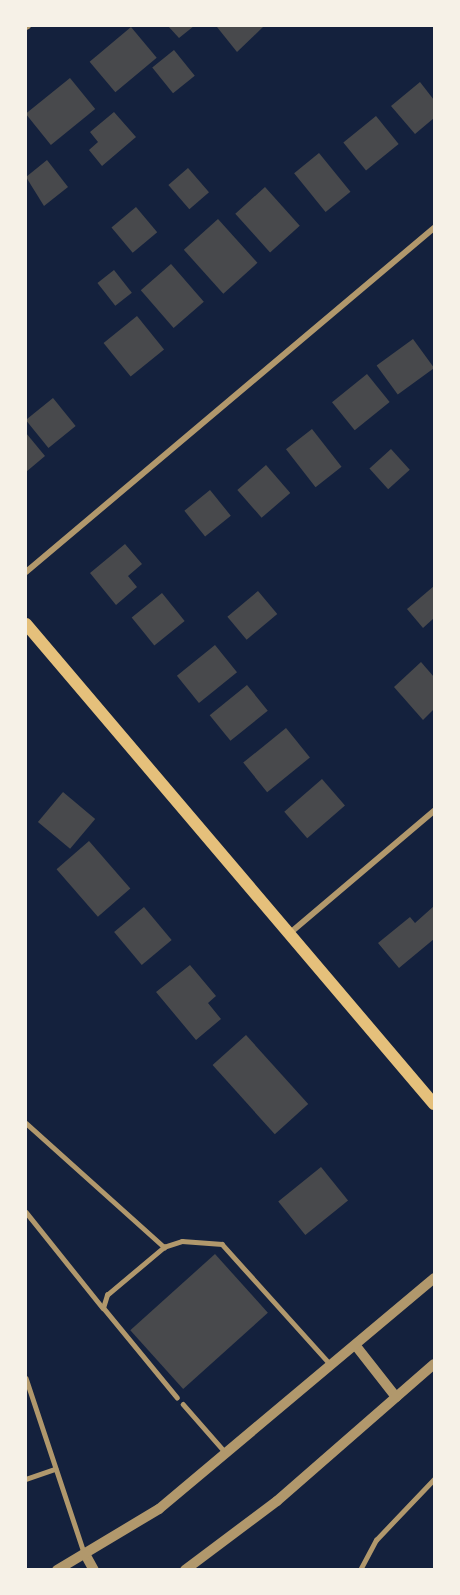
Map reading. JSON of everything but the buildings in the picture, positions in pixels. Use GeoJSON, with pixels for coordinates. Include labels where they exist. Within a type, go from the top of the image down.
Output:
{"type":"FeatureCollection","features":[{"type":"Feature","properties":{"kind":"main road"},"geometry":{"type":"LineString","coordinates":[[26,624],[435,1104]]}},
{"type":"Feature","properties":{"kind":"street"},"geometry":{"type":"LineString","coordinates":[[26,572],[435,228]]}},
{"type":"Feature","properties":{"kind":"street"},"geometry":{"type":"LineString","coordinates":[[290,933],[435,811]]}},
{"type":"Feature","properties":{"kind":"street"},"geometry":{"type":"LineString","coordinates":[[57,1569],[159,1509],[435,1278]]}},
{"type":"Feature","properties":{"kind":"street"},"geometry":{"type":"LineString","coordinates":[[356,1346],[396,1397]]}},
{"type":"Feature","properties":{"kind":"street"},"geometry":{"type":"LineString","coordinates":[[185,1569],[278,1501],[435,1364]]}},
{"type":"Feature","properties":{"kind":"street"},"geometry":{"type":"LineString","coordinates":[[85,1554],[94,1569]]}},
{"type":"Feature","properties":{"kind":"lane"},"geometry":{"type":"LineString","coordinates":[[26,1122],[88,1174],[164,1247]]}},
{"type":"Feature","properties":{"kind":"lane"},"geometry":{"type":"LineString","coordinates":[[26,1212],[177,1398]]}},
{"type":"Feature","properties":{"kind":"lane"},"geometry":{"type":"LineString","coordinates":[[103,1308],[107,1295],[164,1247],[205,1239],[222,1244],[332,1366]]}},
{"type":"Feature","properties":{"kind":"lane"},"geometry":{"type":"LineString","coordinates":[[26,1378],[85,1554]]}},
{"type":"Feature","properties":{"kind":"lane"},"geometry":{"type":"LineString","coordinates":[[183,1404],[227,1454]]}},
{"type":"Feature","properties":{"kind":"lane"},"geometry":{"type":"LineString","coordinates":[[26,1479],[55,1468]]}},
{"type":"Feature","properties":{"kind":"lane"},"geometry":{"type":"LineString","coordinates":[[360,1569],[376,1540],[435,1479]]}}]}
